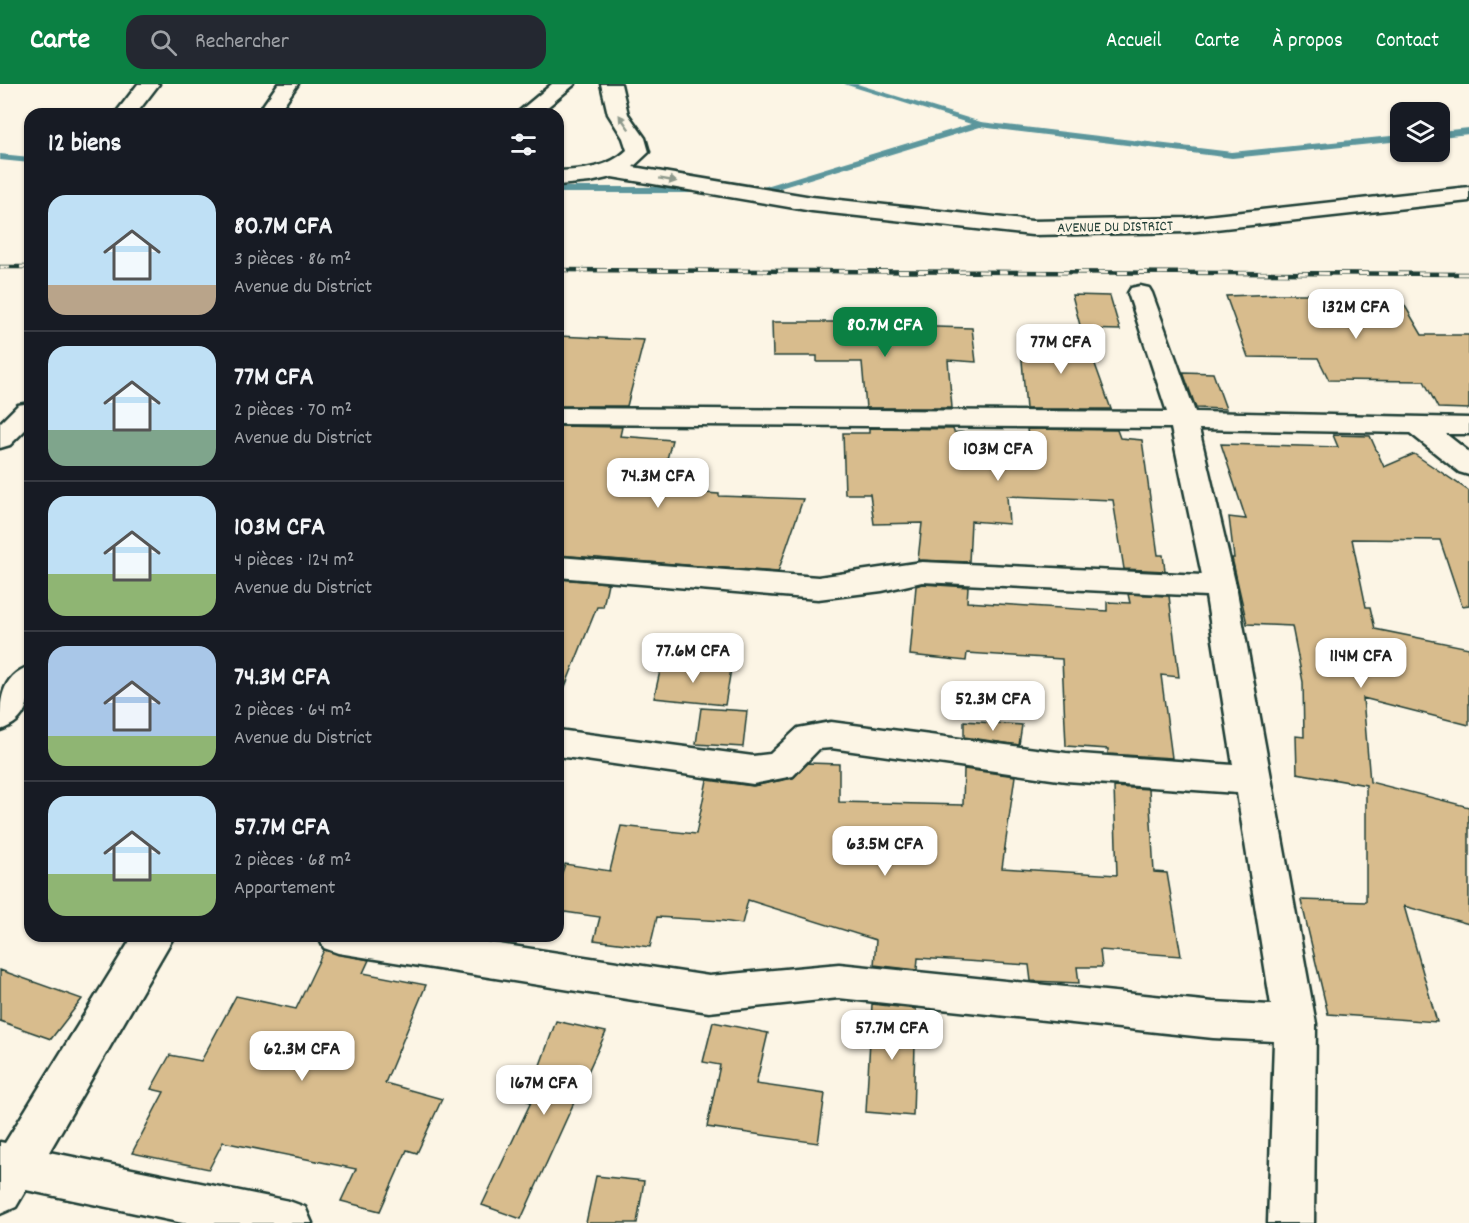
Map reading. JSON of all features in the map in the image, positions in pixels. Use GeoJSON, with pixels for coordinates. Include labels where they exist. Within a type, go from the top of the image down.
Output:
{"type":"FeatureCollection","features":[{"type":"Feature","properties":{"kind":"street"},"geometry":{"type":"LineString","coordinates":[[130,108],[149,84]]}},
{"type":"Feature","properties":{"kind":"street"},"geometry":{"type":"LineString","coordinates":[[271,108],[288,84]]}},
{"type":"Feature","properties":{"kind":"street"},"geometry":{"type":"LineString","coordinates":[[534,108],[565,84]]}},
{"type":"Feature","properties":{"kind":"street"},"geometry":{"type":"LineString","coordinates":[[611,84],[618,112],[634,135],[638,146]]}},
{"type":"Feature","properties":{"kind":"street","name":"AVENUE DU DISTRICT"},"geometry":{"type":"LineString","coordinates":[[564,178],[581,177],[611,170],[632,159],[638,152],[638,146],[762,195]]}},
{"type":"Feature","properties":{"kind":"street","name":"AVENUE DU DISTRICT"},"geometry":{"type":"LineString","coordinates":[[611,170],[897,215],[1032,228],[1188,225],[1469,194]]}},
{"type":"Feature","properties":{"kind":"street"},"geometry":{"type":"LineString","coordinates":[[1140,293],[1172,374],[1220,586],[1295,1024],[1291,1223]]}},
{"type":"Feature","properties":{"kind":"street"},"geometry":{"type":"LineString","coordinates":[[0,410],[24,411]]}},
{"type":"Feature","properties":{"kind":"street"},"geometry":{"type":"LineString","coordinates":[[0,439],[24,416]]}},
{"type":"Feature","properties":{"kind":"street"},"geometry":{"type":"LineString","coordinates":[[564,416],[1184,420],[1469,426]]}},
{"type":"Feature","properties":{"kind":"street"},"geometry":{"type":"LineString","coordinates":[[1416,424],[1469,466]]}},
{"type":"Feature","properties":{"kind":"street"},"geometry":{"type":"LineString","coordinates":[[564,567],[818,588],[882,580],[922,572],[1220,586]]}},
{"type":"Feature","properties":{"kind":"street"},"geometry":{"type":"LineString","coordinates":[[0,717],[24,686]]}},
{"type":"Feature","properties":{"kind":"street"},"geometry":{"type":"LineString","coordinates":[[564,744],[753,770],[780,766],[810,737],[831,735],[1066,767],[1254,780]]}},
{"type":"Feature","properties":{"kind":"street"},"geometry":{"type":"LineString","coordinates":[[150,942],[5,1174],[289,1223]]}},
{"type":"Feature","properties":{"kind":"street"},"geometry":{"type":"LineString","coordinates":[[377,942],[709,994],[839,981],[1213,1020],[1295,1024]]}},
{"type":"Feature","properties":{"kind":"building"},"geometry":{"type":"Polygon","coordinates":[[[1398,294],[1422,335],[1469,335],[1469,409],[1438,408],[1424,381],[1329,380],[1318,358],[1248,357],[1226,296],[1398,294]]]}},
{"type":"Feature","properties":{"kind":"building"},"geometry":{"type":"Polygon","coordinates":[[[1072,295],[1110,296],[1120,330],[1081,329],[1072,295]]]}},
{"type":"Feature","properties":{"kind":"building"},"geometry":{"type":"Polygon","coordinates":[[[772,322],[863,322],[864,325],[972,328],[976,362],[948,360],[952,408],[866,408],[862,362],[817,362],[817,356],[773,356],[772,322]]]}},
{"type":"Feature","properties":{"kind":"building"},"geometry":{"type":"Polygon","coordinates":[[[564,336],[644,340],[627,406],[564,406],[564,336]]]}},
{"type":"Feature","properties":{"kind":"building"},"geometry":{"type":"Polygon","coordinates":[[[1020,336],[1086,339],[1111,409],[1026,409],[1020,336]]]}},
{"type":"Feature","properties":{"kind":"building"},"geometry":{"type":"Polygon","coordinates":[[[1183,372],[1213,373],[1226,409],[1196,408],[1183,372]]]}},
{"type":"Feature","properties":{"kind":"building"},"geometry":{"type":"Polygon","coordinates":[[[564,426],[622,427],[620,436],[672,440],[659,490],[719,494],[719,496],[803,499],[778,572],[564,555],[564,426]]]}},
{"type":"Feature","properties":{"kind":"building"},"geometry":{"type":"Polygon","coordinates":[[[869,428],[953,429],[954,432],[1028,436],[1027,429],[1117,430],[1120,438],[1142,440],[1158,555],[1163,555],[1165,571],[1124,569],[1113,500],[1007,496],[1009,524],[971,521],[969,562],[918,560],[922,523],[874,524],[870,494],[845,494],[843,433],[869,433],[869,428]]]}},
{"type":"Feature","properties":{"kind":"building"},"geometry":{"type":"Polygon","coordinates":[[[1333,435],[1370,436],[1384,467],[1414,454],[1469,491],[1469,605],[1462,606],[1440,540],[1352,539],[1366,607],[1370,607],[1375,629],[1469,648],[1469,725],[1363,698],[1370,782],[1469,807],[1469,924],[1404,906],[1437,1022],[1328,1014],[1301,900],[1366,902],[1366,785],[1297,773],[1296,736],[1304,737],[1303,682],[1292,626],[1247,624],[1232,558],[1234,558],[1229,517],[1246,519],[1221,444],[1338,447],[1333,435]]]}},
{"type":"Feature","properties":{"kind":"building"},"geometry":{"type":"Polygon","coordinates":[[[564,579],[608,583],[603,607],[597,607],[564,689],[564,579]]]}},
{"type":"Feature","properties":{"kind":"building"},"geometry":{"type":"Polygon","coordinates":[[[922,584],[968,587],[967,602],[1107,611],[1107,602],[1130,603],[1128,594],[1169,596],[1179,677],[1161,675],[1172,758],[1108,754],[1108,749],[1066,746],[1062,659],[967,653],[966,661],[910,655],[916,586],[922,584]]]}},
{"type":"Feature","properties":{"kind":"building"},"geometry":{"type":"Polygon","coordinates":[[[662,662],[731,669],[725,705],[654,698],[662,662]]]}},
{"type":"Feature","properties":{"kind":"building"},"geometry":{"type":"Polygon","coordinates":[[[701,708],[747,711],[743,747],[696,744],[701,708]]]}},
{"type":"Feature","properties":{"kind":"building"},"geometry":{"type":"Polygon","coordinates":[[[964,721],[1022,725],[1019,745],[964,737],[964,721]]]}},
{"type":"Feature","properties":{"kind":"building"},"geometry":{"type":"Polygon","coordinates":[[[808,763],[839,764],[839,802],[963,805],[964,769],[1015,776],[1002,868],[1117,875],[1114,787],[1149,789],[1154,872],[1167,873],[1181,956],[1100,950],[1102,967],[1077,967],[1079,983],[1031,981],[1029,965],[918,958],[917,970],[874,965],[876,940],[748,900],[742,924],[657,917],[650,947],[594,940],[600,917],[564,912],[565,864],[610,871],[621,826],[696,834],[707,780],[753,786],[793,778],[808,763]]]}},
{"type":"Feature","properties":{"kind":"building"},"geometry":{"type":"Polygon","coordinates":[[[324,950],[369,960],[363,973],[426,985],[385,1083],[442,1099],[417,1153],[407,1150],[380,1211],[341,1201],[356,1169],[223,1142],[209,1169],[132,1153],[164,1092],[151,1089],[170,1055],[201,1061],[236,996],[296,1009],[324,950]]]}},
{"type":"Feature","properties":{"kind":"building"},"geometry":{"type":"Polygon","coordinates":[[[0,970],[82,999],[51,1039],[0,1021],[0,970]]]}},
{"type":"Feature","properties":{"kind":"building"},"geometry":{"type":"Polygon","coordinates":[[[872,1004],[916,1009],[913,1116],[866,1112],[872,1004]]]}},
{"type":"Feature","properties":{"kind":"building"},"geometry":{"type":"Polygon","coordinates":[[[556,1021],[606,1032],[521,1219],[482,1205],[531,1102],[527,1101],[556,1021]]]}},
{"type":"Feature","properties":{"kind":"building"},"geometry":{"type":"Polygon","coordinates":[[[713,1022],[768,1033],[756,1084],[825,1094],[818,1143],[707,1127],[720,1065],[703,1062],[713,1022]]]}},
{"type":"Feature","properties":{"kind":"building"},"geometry":{"type":"Polygon","coordinates":[[[596,1176],[644,1181],[637,1223],[586,1223],[596,1176]]]}},
{"type":"Feature","properties":{"kind":"waterway"},"geometry":{"type":"LineString","coordinates":[[848,84],[980,124]]}},
{"type":"Feature","properties":{"kind":"waterway"},"geometry":{"type":"LineString","coordinates":[[749,190],[764,190],[980,124]]}},
{"type":"Feature","properties":{"kind":"waterway"},"geometry":{"type":"LineString","coordinates":[[980,124],[1232,155],[1390,139]]}},
{"type":"Feature","properties":{"kind":"waterway"},"geometry":{"type":"LineString","coordinates":[[1450,133],[1469,131]]}},
{"type":"Feature","properties":{"kind":"waterway"},"geometry":{"type":"LineString","coordinates":[[0,157],[24,159]]}},
{"type":"Feature","properties":{"kind":"waterway"},"geometry":{"type":"LineString","coordinates":[[564,190],[706,190]]}},
{"type":"Feature","properties":{"kind":"railway"},"geometry":{"type":"LineString","coordinates":[[0,267],[24,267]]}},
{"type":"Feature","properties":{"kind":"railway"},"geometry":{"type":"LineString","coordinates":[[564,270],[1469,274]]}}]}
